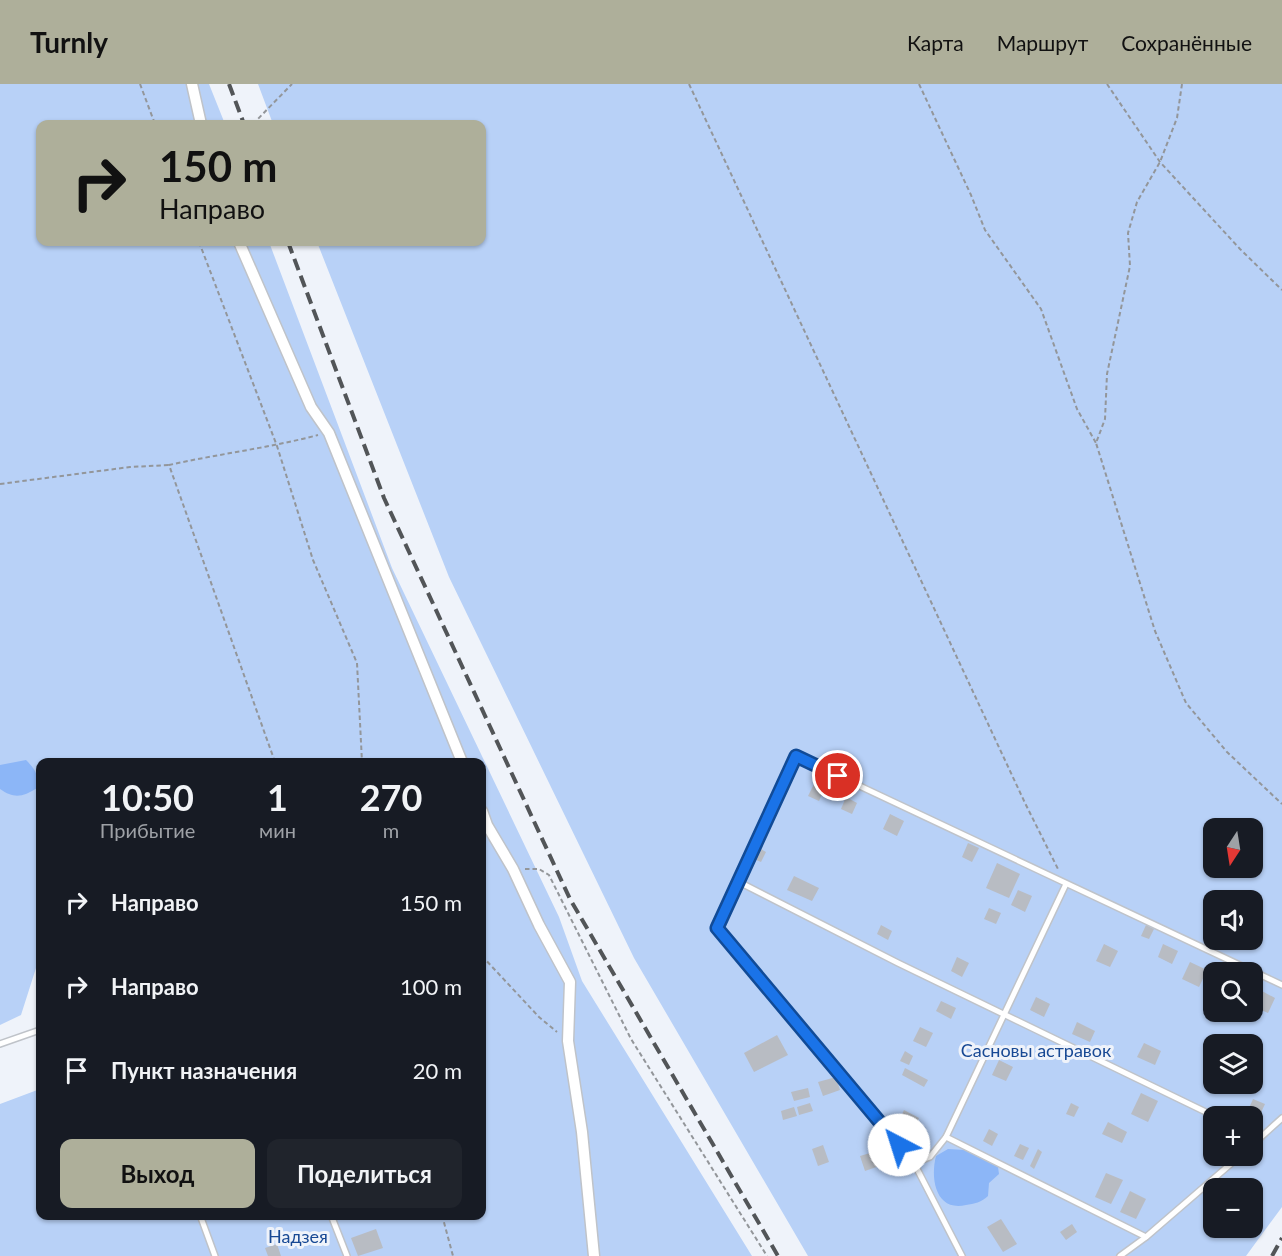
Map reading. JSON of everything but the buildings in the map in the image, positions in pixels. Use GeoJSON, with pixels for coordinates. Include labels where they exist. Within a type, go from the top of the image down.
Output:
{"type":"FeatureCollection","features":[{"type":"Feature","properties":{"kind":"street"},"geometry":{"type":"LineString","coordinates":[[192,84],[200,120]]}},
{"type":"Feature","properties":{"kind":"street"},"geometry":{"type":"LineString","coordinates":[[240,246],[311,407],[329,433],[460,758]]}},
{"type":"Feature","properties":{"kind":"street"},"geometry":{"type":"LineString","coordinates":[[486,822],[513,869],[539,925],[570,982],[568,1041],[582,1132],[594,1256]]}},
{"type":"Feature","properties":{"kind":"lane"},"geometry":{"type":"LineString","coordinates":[[962,1256],[914,1163],[717,928],[796,756],[1282,985]]}},
{"type":"Feature","properties":{"kind":"lane"},"geometry":{"type":"LineString","coordinates":[[737,881],[888,958],[1203,1111]]}},
{"type":"Feature","properties":{"kind":"lane"},"geometry":{"type":"LineString","coordinates":[[914,1163],[930,1157],[946,1137],[1066,884]]}},
{"type":"Feature","properties":{"kind":"lane"},"geometry":{"type":"LineString","coordinates":[[0,1044],[36,1031]]}},
{"type":"Feature","properties":{"kind":"lane"},"geometry":{"type":"LineString","coordinates":[[1263,1135],[1282,1118]]}},
{"type":"Feature","properties":{"kind":"lane"},"geometry":{"type":"LineString","coordinates":[[946,1137],[1146,1237]]}},
{"type":"Feature","properties":{"kind":"lane"},"geometry":{"type":"LineString","coordinates":[[1120,1256],[1146,1237],[1228,1166]]}},
{"type":"Feature","properties":{"kind":"lane"},"geometry":{"type":"LineString","coordinates":[[202,1220],[216,1256]]}},
{"type":"Feature","properties":{"kind":"lane"},"geometry":{"type":"LineString","coordinates":[[334,1220],[346,1256]]}},
{"type":"Feature","properties":{"kind":"path"},"geometry":{"type":"LineString","coordinates":[[140,84],[154,120]]}},
{"type":"Feature","properties":{"kind":"path"},"geometry":{"type":"LineString","coordinates":[[257,120],[292,84]]}},
{"type":"Feature","properties":{"kind":"path"},"geometry":{"type":"LineString","coordinates":[[689,84],[1020,793],[1066,884]]}},
{"type":"Feature","properties":{"kind":"path"},"geometry":{"type":"LineString","coordinates":[[919,84],[985,230],[1041,309],[1077,409],[1096,443],[1155,631],[1186,703],[1227,752],[1282,804]]}},
{"type":"Feature","properties":{"kind":"path"},"geometry":{"type":"LineString","coordinates":[[1107,84],[1160,162],[1240,249],[1282,290]]}},
{"type":"Feature","properties":{"kind":"path"},"geometry":{"type":"LineString","coordinates":[[1096,443],[1106,419],[1107,374],[1130,266],[1128,233],[1137,202],[1160,162],[1177,118],[1182,84]]}},
{"type":"Feature","properties":{"kind":"path"},"geometry":{"type":"LineString","coordinates":[[202,246],[277,446],[313,560],[357,663],[362,758]]}},
{"type":"Feature","properties":{"kind":"path"},"geometry":{"type":"LineString","coordinates":[[0,484],[130,467],[169,465],[224,453],[277,446],[329,433]]}},
{"type":"Feature","properties":{"kind":"path"},"geometry":{"type":"LineString","coordinates":[[169,465],[274,758]]}},
{"type":"Feature","properties":{"kind":"path"},"geometry":{"type":"LineString","coordinates":[[513,869],[539,869],[549,875],[631,1039],[767,1256]]}},
{"type":"Feature","properties":{"kind":"path"},"geometry":{"type":"LineString","coordinates":[[486,960],[539,1017],[568,1041]]}},
{"type":"Feature","properties":{"kind":"path"},"geometry":{"type":"LineString","coordinates":[[443,1220],[453,1256]]}},
{"type":"Feature","properties":{"kind":"green space"},"geometry":{"type":"Polygon","coordinates":[[[0,84],[209,84],[223,120],[36,120],[36,246],[271,246],[392,568],[483,758],[36,758],[36,968],[21,1015],[0,1025],[0,84]]]}},
{"type":"Feature","properties":{"kind":"green space","name":"Сасновы астравок"},"geometry":{"type":"Polygon","coordinates":[[[258,84],[1282,84],[1282,1207],[1263,1233],[1263,1178],[1203,1178],[1203,1238],[1259,1238],[1246,1256],[808,1256],[634,958],[449,577],[319,246],[486,246],[486,120],[272,120],[258,84]]]}},
{"type":"Feature","properties":{"kind":"green space","name":"Надзея"},"geometry":{"type":"Polygon","coordinates":[[[486,764],[559,917],[582,981],[752,1256],[0,1256],[0,1104],[36,1090],[36,1220],[486,1220],[486,764]]]}},
{"type":"Feature","properties":{"kind":"water"},"geometry":{"type":"Polygon","coordinates":[[[26,760],[36,773],[36,788],[18,796],[0,789],[0,765],[26,760]]]}},
{"type":"Feature","properties":{"kind":"water"},"geometry":{"type":"Polygon","coordinates":[[[948,1149],[965,1150],[998,1167],[999,1174],[989,1183],[986,1198],[975,1203],[956,1206],[942,1199],[935,1183],[934,1165],[936,1156],[948,1149]]]}},
{"type":"Feature","properties":{"kind":"railway"},"geometry":{"type":"LineString","coordinates":[[229,84],[242,120]]}},
{"type":"Feature","properties":{"kind":"railway"},"geometry":{"type":"LineString","coordinates":[[290,246],[384,498],[570,899],[778,1256]]}},
{"type":"Feature","properties":{"kind":"railway"},"geometry":{"type":"LineString","coordinates":[[1272,1256],[1282,1238]]}},
{"type":"Feature","properties":{"kind":"route"},"geometry":{"type":"LineString","coordinates":[[838,776],[796,756],[717,928],[899,1145]]}}]}
